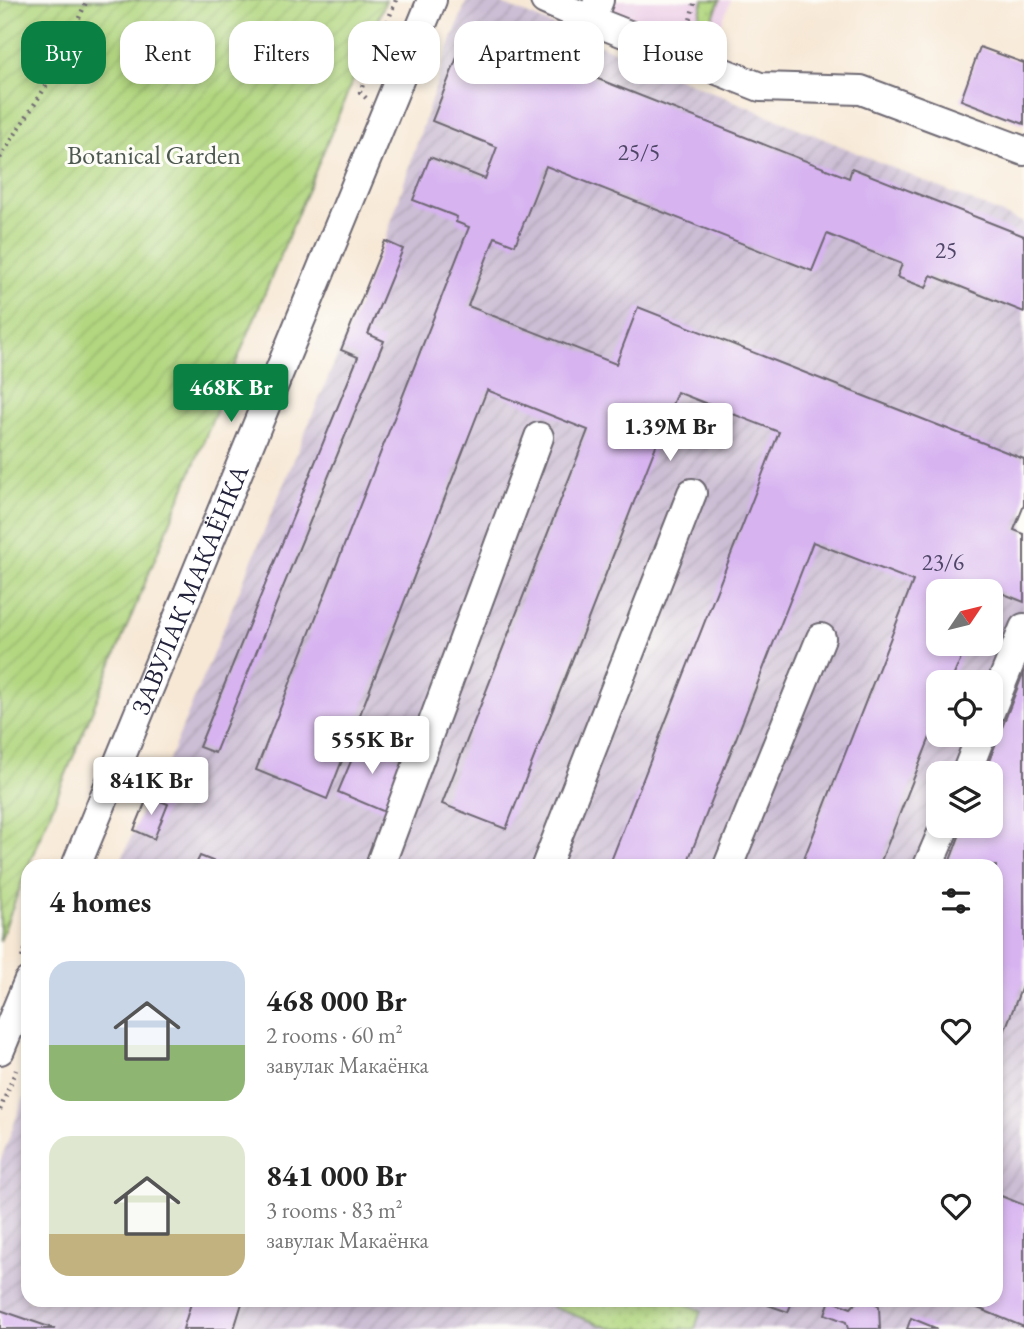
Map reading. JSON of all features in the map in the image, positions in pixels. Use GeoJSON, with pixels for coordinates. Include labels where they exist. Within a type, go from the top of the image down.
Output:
{"type":"FeatureCollection","features":[{"type":"Feature","properties":{"kind":"street","name":"ЗАВУЛАК МАКАЁНКА"},"geometry":{"type":"LineString","coordinates":[[79,859],[432,0]]}},
{"type":"Feature","properties":{"kind":"street"},"geometry":{"type":"LineString","coordinates":[[545,0],[595,10],[760,87],[861,90],[1024,151]]}},
{"type":"Feature","properties":{"kind":"street"},"geometry":{"type":"LineString","coordinates":[[382,859],[540,437]]}},
{"type":"Feature","properties":{"kind":"street"},"geometry":{"type":"LineString","coordinates":[[549,859],[692,493]]}},
{"type":"Feature","properties":{"kind":"street"},"geometry":{"type":"LineString","coordinates":[[1003,680],[1024,628]]}},
{"type":"Feature","properties":{"kind":"street"},"geometry":{"type":"LineString","coordinates":[[731,859],[821,638]]}},
{"type":"Feature","properties":{"kind":"street"},"geometry":{"type":"LineString","coordinates":[[931,859],[939,838]]}},
{"type":"Feature","properties":{"kind":"street"},"geometry":{"type":"LineString","coordinates":[[0,1050],[21,999]]}},
{"type":"Feature","properties":{"kind":"path"},"geometry":{"type":"LineString","coordinates":[[0,158],[55,72],[87,0]]}},
{"type":"Feature","properties":{"kind":"path"},"geometry":{"type":"LineString","coordinates":[[375,105],[360,92],[396,0]]}},
{"type":"Feature","properties":{"kind":"shaded area"},"geometry":{"type":"Polygon","coordinates":[[[467,0],[493,0],[543,21],[459,21],[467,0]]]}},
{"type":"Feature","properties":{"kind":"shaded area"},"geometry":{"type":"Polygon","coordinates":[[[573,0],[731,0],[723,21],[625,21],[573,0]]]}},
{"type":"Feature","properties":{"kind":"shaded area"},"geometry":{"type":"Polygon","coordinates":[[[454,34],[454,84],[604,84],[604,47],[618,52],[618,84],[693,84],[1024,223],[1024,1329],[0,1329],[0,1162],[21,1106],[21,1307],[1003,1307],[1003,859],[122,859],[148,796],[164,802],[163,774],[385,241],[436,84],[440,84],[440,73],[454,34]]]}},
{"type":"Feature","properties":{"kind":"green space","name":"Botanical Garden"},"geometry":{"type":"Polygon","coordinates":[[[0,0],[386,0],[377,21],[348,21],[348,84],[351,84],[31,859],[21,859],[21,885],[0,941],[0,0]]]}},
{"type":"Feature","properties":{"kind":"green space"},"geometry":{"type":"Polygon","coordinates":[[[703,0],[720,0],[711,21],[698,21],[703,0]]]}},
{"type":"Feature","properties":{"kind":"green space"},"geometry":{"type":"Polygon","coordinates":[[[552,1307],[693,1307],[701,1310],[695,1329],[612,1329],[552,1307]]]}},
{"type":"Feature","properties":{"kind":"building"},"geometry":{"type":"Polygon","coordinates":[[[980,47],[1024,63],[1024,124],[961,100],[980,47]]]}},
{"type":"Feature","properties":{"kind":"building"},"geometry":{"type":"Polygon","coordinates":[[[454,65],[454,84],[604,84],[604,81],[849,178],[852,168],[1024,236],[1024,312],[931,275],[926,288],[897,277],[902,264],[827,234],[812,271],[546,166],[515,245],[495,237],[468,306],[616,364],[638,307],[1024,459],[1024,505],[1014,530],[1024,534],[1024,602],[1003,594],[1003,579],[926,579],[926,656],[962,656],[956,670],[926,670],[926,747],[882,859],[804,859],[913,581],[813,542],[689,859],[612,859],[779,432],[677,392],[506,829],[442,804],[588,430],[487,390],[327,799],[256,770],[469,227],[456,222],[457,217],[413,200],[430,157],[485,179],[497,147],[432,121],[454,65]]]}},
{"type":"Feature","properties":{"kind":"building"},"geometry":{"type":"Polygon","coordinates":[[[385,241],[403,249],[368,334],[384,341],[215,753],[199,747],[358,357],[341,350],[385,241]]]}},
{"type":"Feature","properties":{"kind":"building"},"geometry":{"type":"Polygon","coordinates":[[[1024,671],[1024,981],[1003,1035],[1003,859],[951,859],[958,838],[1003,838],[1003,761],[989,761],[994,747],[1003,747],[1003,725],[1024,671]]]}},
{"type":"Feature","properties":{"kind":"building"},"geometry":{"type":"Polygon","coordinates":[[[360,740],[407,761],[385,812],[338,792],[360,740]]]}},
{"type":"Feature","properties":{"kind":"building"},"geometry":{"type":"Polygon","coordinates":[[[148,796],[168,804],[154,839],[134,830],[148,796]]]}},
{"type":"Feature","properties":{"kind":"building"},"geometry":{"type":"Polygon","coordinates":[[[1003,1197],[1024,1205],[1024,1327],[975,1307],[1003,1307],[1003,1197]]]}},
{"type":"Feature","properties":{"kind":"building"},"geometry":{"type":"Polygon","coordinates":[[[190,1307],[241,1307],[234,1329],[183,1329],[190,1307]]]}},
{"type":"Feature","properties":{"kind":"building"},"geometry":{"type":"Polygon","coordinates":[[[774,1307],[790,1307],[788,1312],[774,1307]]]}},
{"type":"Feature","properties":{"kind":"building"},"geometry":{"type":"Polygon","coordinates":[[[828,1307],[879,1307],[880,1329],[848,1329],[846,1322],[825,1314],[828,1307]]]}},
{"type":"Feature","properties":{"kind":"building"},"geometry":{"type":"Polygon","coordinates":[[[0,1310],[55,1329],[0,1329],[0,1310]]]}},
{"type":"Feature","properties":{"kind":"building"},"geometry":{"type":"Polygon","coordinates":[[[911,1318],[938,1329],[907,1329],[911,1318]]]}}]}
